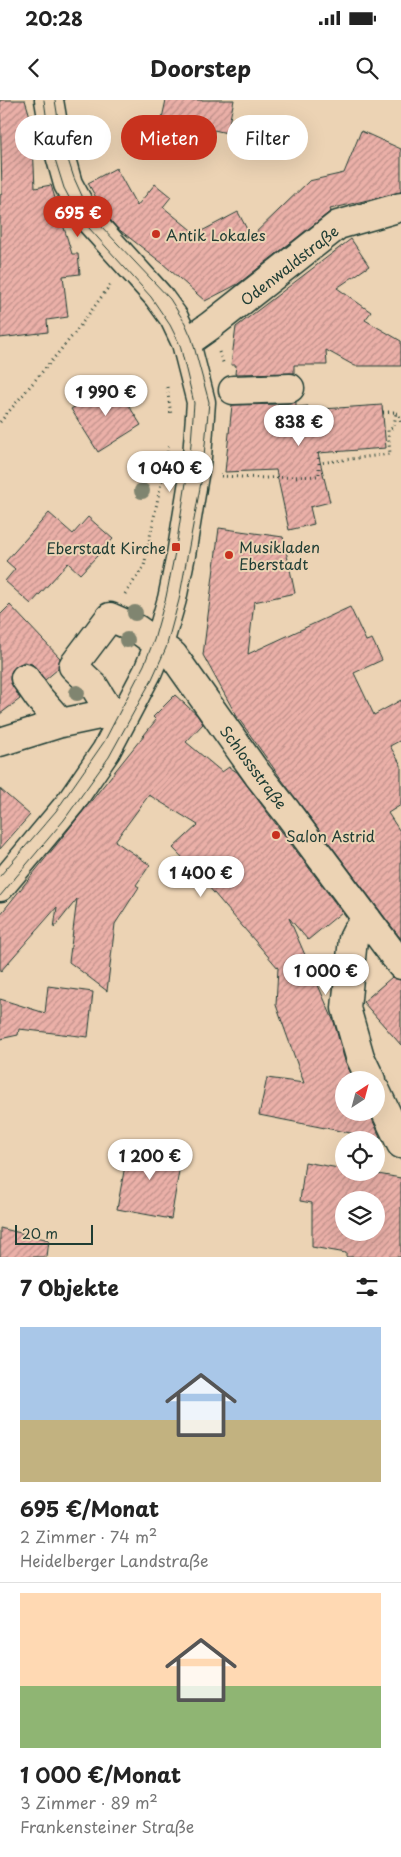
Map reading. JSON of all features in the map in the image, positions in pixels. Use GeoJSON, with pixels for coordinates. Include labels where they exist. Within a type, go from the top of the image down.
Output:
{"type":"FeatureCollection","features":[{"type":"Feature","properties":{"kind":"street"},"geometry":{"type":"LineString","coordinates":[[0,887],[71,802],[106,751],[120,710],[160,644],[172,599],[198,457],[201,402],[186,343],[174,318],[158,296],[85,214],[68,184],[56,141],[49,100]]}},
{"type":"Feature","properties":{"kind":"street","name":"Odenwaldstraße"},"geometry":{"type":"LineString","coordinates":[[186,343],[338,225],[401,207]]}},
{"type":"Feature","properties":{"kind":"street"},"geometry":{"type":"LineString","coordinates":[[233,390],[290,388]]}},
{"type":"Feature","properties":{"kind":"street"},"geometry":{"type":"LineString","coordinates":[[110,617],[73,666],[120,710]]}},
{"type":"Feature","properties":{"kind":"street","name":"Schlossstraße"},"geometry":{"type":"LineString","coordinates":[[110,617],[137,629],[173,655],[252,767],[401,965]]}},
{"type":"Feature","properties":{"kind":"street"},"geometry":{"type":"LineString","coordinates":[[25,678],[39,698],[61,723]]}},
{"type":"Feature","properties":{"kind":"street"},"geometry":{"type":"LineString","coordinates":[[0,742],[61,723],[120,710]]}},
{"type":"Feature","properties":{"kind":"street"},"geometry":{"type":"LineString","coordinates":[[367,919],[356,931],[352,939],[346,1008],[360,1057],[367,1071]]}},
{"type":"Feature","properties":{"kind":"street"},"geometry":{"type":"LineString","coordinates":[[385,1110],[401,1144]]}},
{"type":"Feature","properties":{"kind":"path"},"geometry":{"type":"LineString","coordinates":[[0,422],[74,334],[116,278]]}},
{"type":"Feature","properties":{"kind":"path"},"geometry":{"type":"LineString","coordinates":[[166,381],[172,418]]}},
{"type":"Feature","properties":{"kind":"path"},"geometry":{"type":"LineString","coordinates":[[319,463],[390,454],[388,430],[394,427],[396,412]]}},
{"type":"Feature","properties":{"kind":"path"},"geometry":{"type":"LineString","coordinates":[[383,413],[396,412]]}},
{"type":"Feature","properties":{"kind":"path"},"geometry":{"type":"LineString","coordinates":[[396,412],[401,424]]}},
{"type":"Feature","properties":{"kind":"path"},"geometry":{"type":"LineString","coordinates":[[110,617],[144,566],[171,436]]}},
{"type":"Feature","properties":{"kind":"path"},"geometry":{"type":"LineString","coordinates":[[194,477],[265,478],[319,476],[318,453]]}},
{"type":"Feature","properties":{"kind":"building"},"geometry":{"type":"Polygon","coordinates":[[[0,100],[25,100],[30,115],[15,115],[15,160],[34,160],[35,188],[51,185],[72,254],[78,254],[80,274],[63,276],[68,317],[47,320],[48,332],[0,338],[0,195],[2,194],[0,100]]]}},
{"type":"Feature","properties":{"kind":"building"},"geometry":{"type":"Polygon","coordinates":[[[166,100],[234,100],[231,115],[227,115],[227,133],[217,131],[217,115],[163,115],[166,100]]]}},
{"type":"Feature","properties":{"kind":"building"},"geometry":{"type":"Polygon","coordinates":[[[361,131],[401,149],[401,192],[330,209],[331,211],[238,284],[205,301],[162,263],[117,228],[105,214],[88,183],[116,168],[137,206],[155,184],[171,197],[163,207],[196,234],[238,212],[251,237],[309,181],[344,173],[361,131]]]}},
{"type":"Feature","properties":{"kind":"building"},"geometry":{"type":"Polygon","coordinates":[[[351,239],[369,266],[337,288],[371,312],[365,320],[401,341],[401,366],[355,366],[326,350],[327,365],[294,365],[294,373],[235,374],[236,365],[231,365],[236,327],[351,239]]]}},
{"type":"Feature","properties":{"kind":"building"},"geometry":{"type":"Polygon","coordinates":[[[114,382],[141,425],[98,452],[71,409],[114,382]]]}},
{"type":"Feature","properties":{"kind":"building"},"geometry":{"type":"Polygon","coordinates":[[[296,402],[296,407],[308,406],[308,410],[382,405],[386,448],[318,453],[330,502],[310,507],[314,524],[289,530],[276,470],[225,472],[232,405],[291,404],[296,402]]]}},
{"type":"Feature","properties":{"kind":"building"},"geometry":{"type":"Polygon","coordinates":[[[49,513],[73,534],[88,517],[113,539],[80,574],[68,563],[31,604],[5,581],[15,569],[6,561],[49,513]]]}},
{"type":"Feature","properties":{"kind":"building"},"geometry":{"type":"Polygon","coordinates":[[[219,528],[283,537],[295,593],[254,602],[248,654],[350,607],[366,641],[372,639],[382,660],[354,673],[374,715],[401,700],[401,740],[390,746],[401,765],[401,805],[388,813],[401,833],[401,939],[282,780],[236,715],[203,655],[219,528]]]}},
{"type":"Feature","properties":{"kind":"building"},"geometry":{"type":"Polygon","coordinates":[[[10,605],[60,658],[58,669],[45,680],[32,664],[24,662],[16,666],[11,672],[10,680],[20,699],[0,714],[0,615],[10,605]]]}},
{"type":"Feature","properties":{"kind":"building"},"geometry":{"type":"Polygon","coordinates":[[[175,695],[197,715],[203,724],[186,742],[222,772],[229,767],[237,772],[342,912],[308,940],[289,918],[334,1022],[350,1071],[335,1071],[335,1121],[373,1121],[377,1131],[340,1131],[259,1115],[267,1078],[304,1083],[276,1005],[278,968],[209,885],[173,848],[198,825],[149,795],[115,841],[150,865],[136,885],[139,887],[115,924],[107,991],[69,962],[77,899],[54,928],[57,907],[0,972],[0,915],[156,720],[153,717],[175,695]]]}},
{"type":"Feature","properties":{"kind":"building"},"geometry":{"type":"Polygon","coordinates":[[[0,789],[30,815],[0,849],[0,789]]]}},
{"type":"Feature","properties":{"kind":"building"},"geometry":{"type":"Polygon","coordinates":[[[392,977],[401,980],[401,1045],[363,1002],[392,977]]]}},
{"type":"Feature","properties":{"kind":"building"},"geometry":{"type":"Polygon","coordinates":[[[48,986],[93,992],[88,1037],[19,1029],[18,1035],[0,1039],[0,999],[45,1013],[48,986]]]}},
{"type":"Feature","properties":{"kind":"building"},"geometry":{"type":"Polygon","coordinates":[[[129,1144],[182,1153],[171,1219],[117,1209],[129,1144]]]}},
{"type":"Feature","properties":{"kind":"building"},"geometry":{"type":"Polygon","coordinates":[[[305,1162],[335,1167],[335,1181],[385,1181],[385,1175],[401,1178],[401,1257],[346,1257],[346,1253],[312,1247],[312,1203],[300,1201],[305,1162]]]}},
{"type":"Feature","properties":{"kind":"building"},"geometry":{"type":"Polygon","coordinates":[[[0,1228],[49,1240],[47,1257],[0,1257],[0,1228]]]}},
{"type":"Feature","properties":{"kind":"tram line"},"geometry":{"type":"LineString","coordinates":[[0,876],[56,811],[104,742],[144,665],[154,640],[166,597],[176,547],[190,457],[194,403],[180,345],[170,325],[151,297],[80,218],[64,188],[50,143],[44,100]]}},
{"type":"Feature","properties":{"kind":"tram line"},"geometry":{"type":"LineString","coordinates":[[0,896],[64,820],[109,757],[152,679],[166,648],[179,600],[202,477],[209,402],[192,339],[185,323],[170,299],[100,225],[83,198],[74,178],[61,138],[55,100]]}},
{"type":"Feature","properties":{"kind":"place","name":"Antik Lokales"},"geometry":{"type":"Point","coordinates":[156,234]}},
{"type":"Feature","properties":{"kind":"place","name":"Eberstadt Kirche"},"geometry":{"type":"Point","coordinates":[176,547]}},
{"type":"Feature","properties":{"kind":"place","name":"Musikladen Eberstadt"},"geometry":{"type":"Point","coordinates":[229,555]}},
{"type":"Feature","properties":{"kind":"place","name":"Salon Astrid"},"geometry":{"type":"Point","coordinates":[276,835]}}]}
